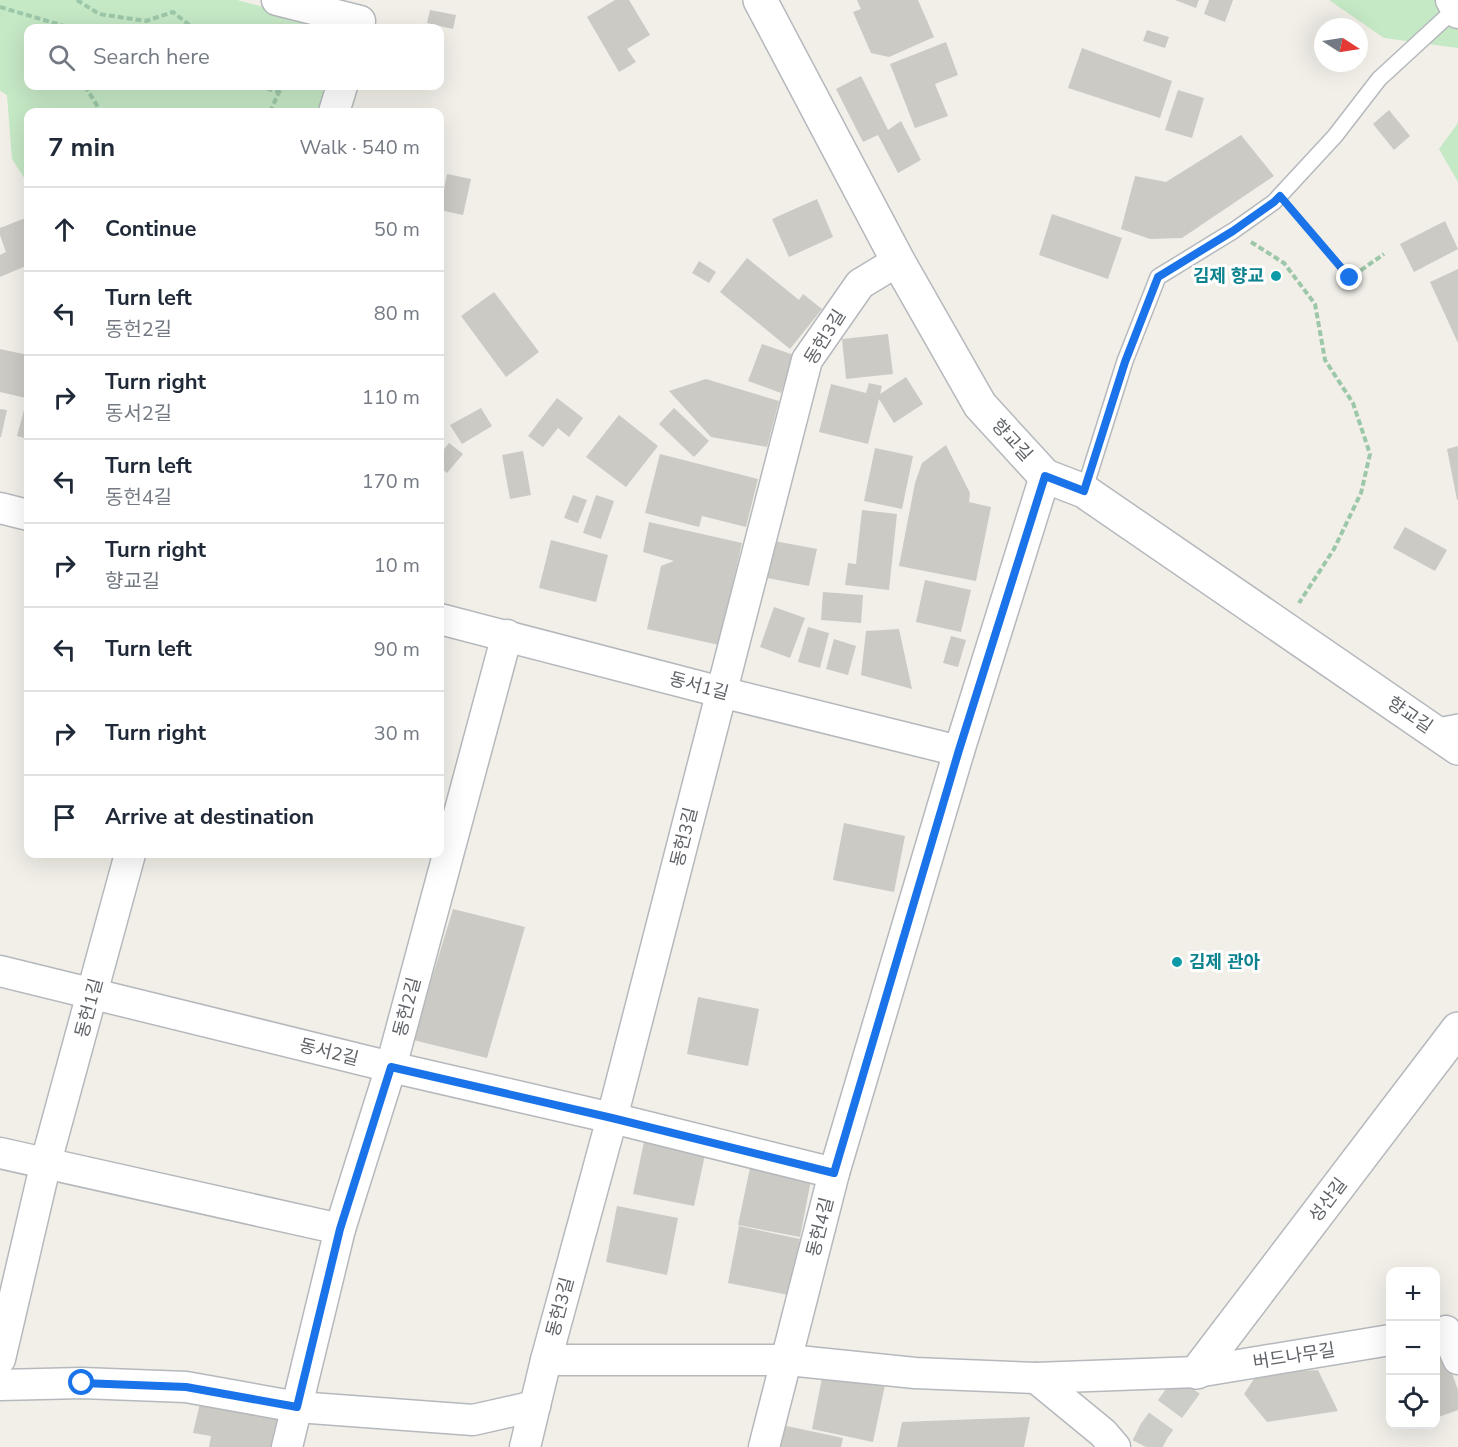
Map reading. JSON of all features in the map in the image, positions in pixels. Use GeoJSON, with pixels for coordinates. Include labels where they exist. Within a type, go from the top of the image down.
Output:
{"type":"FeatureCollection","features":[{"type":"Feature","properties":{"kind":"street"},"geometry":{"type":"LineString","coordinates":[[277,0],[361,17]]}},
{"type":"Feature","properties":{"kind":"street","name":"향교길"},"geometry":{"type":"LineString","coordinates":[[760,0],[898,261],[980,405],[1045,476],[1084,491],[1283,628],[1443,725],[1458,748]]}},
{"type":"Feature","properties":{"kind":"street"},"geometry":{"type":"LineString","coordinates":[[335,108],[341,90]]}},
{"type":"Feature","properties":{"kind":"street","name":"동헌3길"},"geometry":{"type":"LineString","coordinates":[[525,1447],[807,360],[861,284],[898,261]]}},
{"type":"Feature","properties":{"kind":"street","name":"동헌4길"},"geometry":{"type":"LineString","coordinates":[[764,1447],[834,1173],[959,750],[1045,476]]}},
{"type":"Feature","properties":{"kind":"street"},"geometry":{"type":"LineString","coordinates":[[0,508],[24,514]]}},
{"type":"Feature","properties":{"kind":"street","name":"동서1길"},"geometry":{"type":"LineString","coordinates":[[444,620],[721,692],[959,750]]}},
{"type":"Feature","properties":{"kind":"street","name":"동헌2길"},"geometry":{"type":"LineString","coordinates":[[287,1447],[340,1229],[391,1067],[507,635]]}},
{"type":"Feature","properties":{"kind":"street","name":"동헌1길"},"geometry":{"type":"LineString","coordinates":[[0,1359],[46,1162],[129,858]]}},
{"type":"Feature","properties":{"kind":"street","name":"동서2길"},"geometry":{"type":"LineString","coordinates":[[0,971],[834,1173]]}},
{"type":"Feature","properties":{"kind":"street","name":"성산길"},"geometry":{"type":"LineString","coordinates":[[1197,1372],[1458,1029]]}},
{"type":"Feature","properties":{"kind":"street"},"geometry":{"type":"LineString","coordinates":[[0,1153],[340,1229]]}},
{"type":"Feature","properties":{"kind":"street"},"geometry":{"type":"LineString","coordinates":[[1446,1331],[1458,1359]]}},
{"type":"Feature","properties":{"kind":"street","name":"버드나무길"},"geometry":{"type":"LineString","coordinates":[[1197,1372],[1386,1341]]}},
{"type":"Feature","properties":{"kind":"street"},"geometry":{"type":"LineString","coordinates":[[546,1360],[788,1360],[915,1372],[1036,1378],[1197,1372]]}},
{"type":"Feature","properties":{"kind":"street"},"geometry":{"type":"LineString","coordinates":[[1036,1378],[1103,1433],[1115,1447]]}},
{"type":"Feature","properties":{"kind":"street"},"geometry":{"type":"LineString","coordinates":[[0,1385],[82,1383],[186,1387],[297,1407],[474,1420],[535,1406]]}},
{"type":"Feature","properties":{"kind":"lane"},"geometry":{"type":"LineString","coordinates":[[1084,491],[1125,362],[1158,277],[1233,231],[1274,202],[1335,136],[1379,79],[1455,8]]}},
{"type":"Feature","properties":{"kind":"path"},"geometry":{"type":"LineString","coordinates":[[78,0],[99,14],[146,21],[173,12],[188,24]]}},
{"type":"Feature","properties":{"kind":"path"},"geometry":{"type":"LineString","coordinates":[[0,7],[57,24]]}},
{"type":"Feature","properties":{"kind":"path"},"geometry":{"type":"LineString","coordinates":[[87,90],[99,108]]}},
{"type":"Feature","properties":{"kind":"path"},"geometry":{"type":"LineString","coordinates":[[272,90],[279,92],[272,108]]}},
{"type":"Feature","properties":{"kind":"path"},"geometry":{"type":"LineString","coordinates":[[1280,196],[1350,278],[1384,254]]}},
{"type":"Feature","properties":{"kind":"path"},"geometry":{"type":"LineString","coordinates":[[1233,231],[1284,263],[1315,304],[1324,360],[1353,403],[1370,454],[1361,493],[1334,549],[1283,628]]}},
{"type":"Feature","properties":{"kind":"green space"},"geometry":{"type":"Polygon","coordinates":[[[0,0],[237,0],[329,24],[24,24],[24,90],[327,90],[321,108],[24,108],[24,178],[12,159],[7,95],[0,91],[0,0]]]}},
{"type":"Feature","properties":{"kind":"green space"},"geometry":{"type":"Polygon","coordinates":[[[1329,0],[1458,0],[1458,48],[1384,38],[1368,27],[1368,18],[1355,18],[1329,0]]]}},
{"type":"Feature","properties":{"kind":"green space"},"geometry":{"type":"Polygon","coordinates":[[[1458,123],[1458,182],[1439,149],[1458,123]]]}},
{"type":"Feature","properties":{"kind":"building"},"geometry":{"type":"Polygon","coordinates":[[[615,0],[629,0],[650,35],[627,49],[636,62],[619,72],[587,17],[615,0]]]}},
{"type":"Feature","properties":{"kind":"building"},"geometry":{"type":"Polygon","coordinates":[[[857,0],[918,0],[934,37],[889,57],[871,53],[853,12],[861,9],[857,0]]]}},
{"type":"Feature","properties":{"kind":"building"},"geometry":{"type":"Polygon","coordinates":[[[1175,0],[1199,0],[1196,8],[1175,0]]]}},
{"type":"Feature","properties":{"kind":"building"},"geometry":{"type":"Polygon","coordinates":[[[1209,0],[1233,0],[1225,22],[1204,14],[1209,0]]]}},
{"type":"Feature","properties":{"kind":"building"},"geometry":{"type":"Polygon","coordinates":[[[430,10],[456,15],[453,29],[444,27],[444,24],[427,23],[430,10]]]}},
{"type":"Feature","properties":{"kind":"building"},"geometry":{"type":"Polygon","coordinates":[[[1147,30],[1169,37],[1165,48],[1143,41],[1147,30]]]}},
{"type":"Feature","properties":{"kind":"building"},"geometry":{"type":"Polygon","coordinates":[[[946,42],[958,75],[935,84],[948,116],[915,128],[890,64],[946,42]]]}},
{"type":"Feature","properties":{"kind":"building"},"geometry":{"type":"Polygon","coordinates":[[[1082,48],[1172,81],[1160,118],[1068,88],[1082,48]]]}},
{"type":"Feature","properties":{"kind":"building"},"geometry":{"type":"Polygon","coordinates":[[[861,76],[888,130],[901,121],[921,160],[898,173],[878,135],[863,142],[836,89],[861,76]]]}},
{"type":"Feature","properties":{"kind":"building"},"geometry":{"type":"Polygon","coordinates":[[[1178,90],[1204,98],[1192,138],[1165,130],[1178,90]]]}},
{"type":"Feature","properties":{"kind":"building"},"geometry":{"type":"Polygon","coordinates":[[[1389,110],[1410,136],[1394,150],[1373,124],[1389,110]]]}},
{"type":"Feature","properties":{"kind":"building"},"geometry":{"type":"Polygon","coordinates":[[[1241,135],[1274,176],[1182,238],[1150,239],[1121,229],[1135,176],[1166,182],[1241,135]]]}},
{"type":"Feature","properties":{"kind":"building"},"geometry":{"type":"Polygon","coordinates":[[[447,174],[471,179],[463,215],[444,211],[447,174]]]}},
{"type":"Feature","properties":{"kind":"building"},"geometry":{"type":"Polygon","coordinates":[[[817,199],[833,237],[789,257],[772,219],[817,199]]]}},
{"type":"Feature","properties":{"kind":"building"},"geometry":{"type":"Polygon","coordinates":[[[1052,214],[1122,238],[1108,279],[1039,255],[1052,214]]]}},
{"type":"Feature","properties":{"kind":"building"},"geometry":{"type":"Polygon","coordinates":[[[24,219],[24,267],[0,277],[0,255],[6,252],[0,228],[24,219]]]}},
{"type":"Feature","properties":{"kind":"building"},"geometry":{"type":"Polygon","coordinates":[[[1445,221],[1458,249],[1414,272],[1400,244],[1445,221]]]}},
{"type":"Feature","properties":{"kind":"building"},"geometry":{"type":"Polygon","coordinates":[[[747,258],[799,300],[803,294],[822,309],[790,349],[720,292],[747,258]]]}},
{"type":"Feature","properties":{"kind":"building"},"geometry":{"type":"Polygon","coordinates":[[[699,261],[716,272],[709,283],[692,273],[699,261]]]}},
{"type":"Feature","properties":{"kind":"building"},"geometry":{"type":"Polygon","coordinates":[[[1458,269],[1458,343],[1430,282],[1458,269]]]}},
{"type":"Feature","properties":{"kind":"building"},"geometry":{"type":"Polygon","coordinates":[[[494,292],[539,352],[506,377],[461,316],[494,292]]]}},
{"type":"Feature","properties":{"kind":"building"},"geometry":{"type":"Polygon","coordinates":[[[888,334],[893,374],[846,379],[842,339],[888,334]]]}},
{"type":"Feature","properties":{"kind":"building"},"geometry":{"type":"Polygon","coordinates":[[[762,344],[794,355],[781,393],[748,381],[762,344]]]}},
{"type":"Feature","properties":{"kind":"building"},"geometry":{"type":"Polygon","coordinates":[[[0,349],[24,354],[24,398],[0,392],[0,349]]]}},
{"type":"Feature","properties":{"kind":"building"},"geometry":{"type":"Polygon","coordinates":[[[906,377],[923,404],[894,423],[879,399],[868,444],[819,432],[831,384],[866,393],[869,383],[882,386],[880,394],[906,377]]]}},
{"type":"Feature","properties":{"kind":"building"},"geometry":{"type":"Polygon","coordinates":[[[706,379],[779,401],[767,447],[711,437],[669,391],[706,379]]]}},
{"type":"Feature","properties":{"kind":"building"},"geometry":{"type":"Polygon","coordinates":[[[557,398],[583,418],[569,437],[558,428],[543,447],[528,436],[557,398]]]}},
{"type":"Feature","properties":{"kind":"building"},"geometry":{"type":"Polygon","coordinates":[[[481,408],[492,426],[462,444],[450,425],[481,408]]]}},
{"type":"Feature","properties":{"kind":"building"},"geometry":{"type":"Polygon","coordinates":[[[674,408],[709,441],[694,457],[659,424],[674,408]]]}},
{"type":"Feature","properties":{"kind":"building"},"geometry":{"type":"Polygon","coordinates":[[[0,409],[7,410],[1,437],[0,437],[0,409]]]}},
{"type":"Feature","properties":{"kind":"building"},"geometry":{"type":"Polygon","coordinates":[[[24,410],[24,438],[17,436],[24,410]]]}},
{"type":"Feature","properties":{"kind":"building"},"geometry":{"type":"Polygon","coordinates":[[[619,415],[658,446],[626,487],[586,457],[619,415]]]}},
{"type":"Feature","properties":{"kind":"building"},"geometry":{"type":"Polygon","coordinates":[[[449,443],[463,454],[447,473],[444,470],[444,449],[449,443]]]}},
{"type":"Feature","properties":{"kind":"building"},"geometry":{"type":"Polygon","coordinates":[[[946,445],[970,493],[969,502],[991,507],[976,581],[899,566],[915,483],[922,463],[946,445]]]}},
{"type":"Feature","properties":{"kind":"building"},"geometry":{"type":"Polygon","coordinates":[[[1458,446],[1458,500],[1457,500],[1447,449],[1458,446]]]}},
{"type":"Feature","properties":{"kind":"building"},"geometry":{"type":"Polygon","coordinates":[[[875,448],[913,456],[902,509],[864,501],[875,448]]]}},
{"type":"Feature","properties":{"kind":"building"},"geometry":{"type":"Polygon","coordinates":[[[523,451],[531,495],[510,499],[502,455],[523,451]]]}},
{"type":"Feature","properties":{"kind":"building"},"geometry":{"type":"Polygon","coordinates":[[[660,454],[758,479],[746,527],[702,516],[699,527],[645,513],[660,454]]]}},
{"type":"Feature","properties":{"kind":"building"},"geometry":{"type":"Polygon","coordinates":[[[573,495],[587,500],[578,523],[564,518],[573,495]]]}},
{"type":"Feature","properties":{"kind":"building"},"geometry":{"type":"Polygon","coordinates":[[[596,495],[614,501],[601,539],[583,533],[596,495]]]}},
{"type":"Feature","properties":{"kind":"building"},"geometry":{"type":"Polygon","coordinates":[[[862,510],[897,514],[889,590],[845,585],[848,563],[856,564],[862,510]]]}},
{"type":"Feature","properties":{"kind":"building"},"geometry":{"type":"Polygon","coordinates":[[[649,522],[742,543],[719,645],[647,629],[661,566],[674,561],[643,552],[649,522]]]}},
{"type":"Feature","properties":{"kind":"building"},"geometry":{"type":"Polygon","coordinates":[[[1405,527],[1447,550],[1435,571],[1393,548],[1405,527]]]}},
{"type":"Feature","properties":{"kind":"building"},"geometry":{"type":"Polygon","coordinates":[[[551,540],[608,555],[596,602],[539,588],[551,540]]]}},
{"type":"Feature","properties":{"kind":"building"},"geometry":{"type":"Polygon","coordinates":[[[769,540],[817,549],[809,586],[762,577],[769,540]]]}},
{"type":"Feature","properties":{"kind":"building"},"geometry":{"type":"Polygon","coordinates":[[[925,580],[971,590],[961,632],[916,622],[925,580]]]}},
{"type":"Feature","properties":{"kind":"building"},"geometry":{"type":"Polygon","coordinates":[[[823,592],[863,595],[861,623],[821,620],[823,592]]]}},
{"type":"Feature","properties":{"kind":"building"},"geometry":{"type":"Polygon","coordinates":[[[774,607],[805,618],[790,658],[760,647],[774,607]]]}},
{"type":"Feature","properties":{"kind":"building"},"geometry":{"type":"Polygon","coordinates":[[[808,627],[829,633],[820,668],[798,662],[808,627]]]}},
{"type":"Feature","properties":{"kind":"building"},"geometry":{"type":"Polygon","coordinates":[[[899,629],[912,689],[861,675],[866,631],[899,629]]]}},
{"type":"Feature","properties":{"kind":"building"},"geometry":{"type":"Polygon","coordinates":[[[951,636],[966,640],[958,667],[943,663],[951,636]]]}},
{"type":"Feature","properties":{"kind":"building"},"geometry":{"type":"Polygon","coordinates":[[[834,639],[856,646],[848,675],[826,669],[834,639]]]}},
{"type":"Feature","properties":{"kind":"building"},"geometry":{"type":"Polygon","coordinates":[[[844,823],[905,836],[894,892],[833,880],[844,823]]]}},
{"type":"Feature","properties":{"kind":"building"},"geometry":{"type":"Polygon","coordinates":[[[453,909],[525,927],[487,1058],[413,1040],[453,909]]]}},
{"type":"Feature","properties":{"kind":"building"},"geometry":{"type":"Polygon","coordinates":[[[698,997],[759,1009],[748,1066],[687,1054],[698,997]]]}},
{"type":"Feature","properties":{"kind":"building"},"geometry":{"type":"Polygon","coordinates":[[[645,1137],[706,1150],[694,1206],[633,1194],[645,1137]]]}},
{"type":"Feature","properties":{"kind":"building"},"geometry":{"type":"Polygon","coordinates":[[[750,1168],[811,1180],[800,1237],[738,1225],[750,1168]]]}},
{"type":"Feature","properties":{"kind":"building"},"geometry":{"type":"Polygon","coordinates":[[[617,1206],[678,1218],[667,1275],[606,1262],[617,1206]]]}},
{"type":"Feature","properties":{"kind":"building"},"geometry":{"type":"Polygon","coordinates":[[[739,1226],[800,1239],[789,1295],[728,1283],[739,1226]]]}},
{"type":"Feature","properties":{"kind":"building"},"geometry":{"type":"Polygon","coordinates":[[[1440,1343],[1458,1390],[1458,1410],[1440,1417],[1440,1375],[1440,1343]]]}},
{"type":"Feature","properties":{"kind":"building"},"geometry":{"type":"Polygon","coordinates":[[[1318,1370],[1338,1411],[1267,1422],[1244,1394],[1258,1373],[1318,1370]]]}},
{"type":"Feature","properties":{"kind":"building"},"geometry":{"type":"Polygon","coordinates":[[[823,1373],[885,1385],[873,1442],[812,1429],[823,1373]]]}},
{"type":"Feature","properties":{"kind":"building"},"geometry":{"type":"Polygon","coordinates":[[[201,1399],[278,1415],[272,1447],[209,1447],[211,1436],[193,1433],[201,1399]]]}},
{"type":"Feature","properties":{"kind":"building"},"geometry":{"type":"Polygon","coordinates":[[[1030,1417],[1024,1447],[897,1447],[902,1422],[1030,1417]]]}},
{"type":"Feature","properties":{"kind":"building"},"geometry":{"type":"Polygon","coordinates":[[[782,1425],[843,1438],[841,1447],[777,1447],[782,1425]]]}},
{"type":"Feature","properties":{"kind":"tunnel"},"geometry":{"type":"LineString","coordinates":[[1146,1447],[1154,1431],[1197,1372]]}},
{"type":"Feature","properties":{"kind":"place","name":"김제 향교"},"geometry":{"type":"Point","coordinates":[1276,276]}},
{"type":"Feature","properties":{"kind":"place","name":"김제 관아"},"geometry":{"type":"Point","coordinates":[1177,962]}},
{"type":"Feature","properties":{"kind":"route"},"geometry":{"type":"LineString","coordinates":[[82,1383],[186,1387],[297,1407],[340,1229],[391,1067],[612,1118],[834,1173],[959,750],[1045,476],[1084,491],[1125,362],[1158,277],[1233,231],[1280,196],[1350,278]]}}]}
